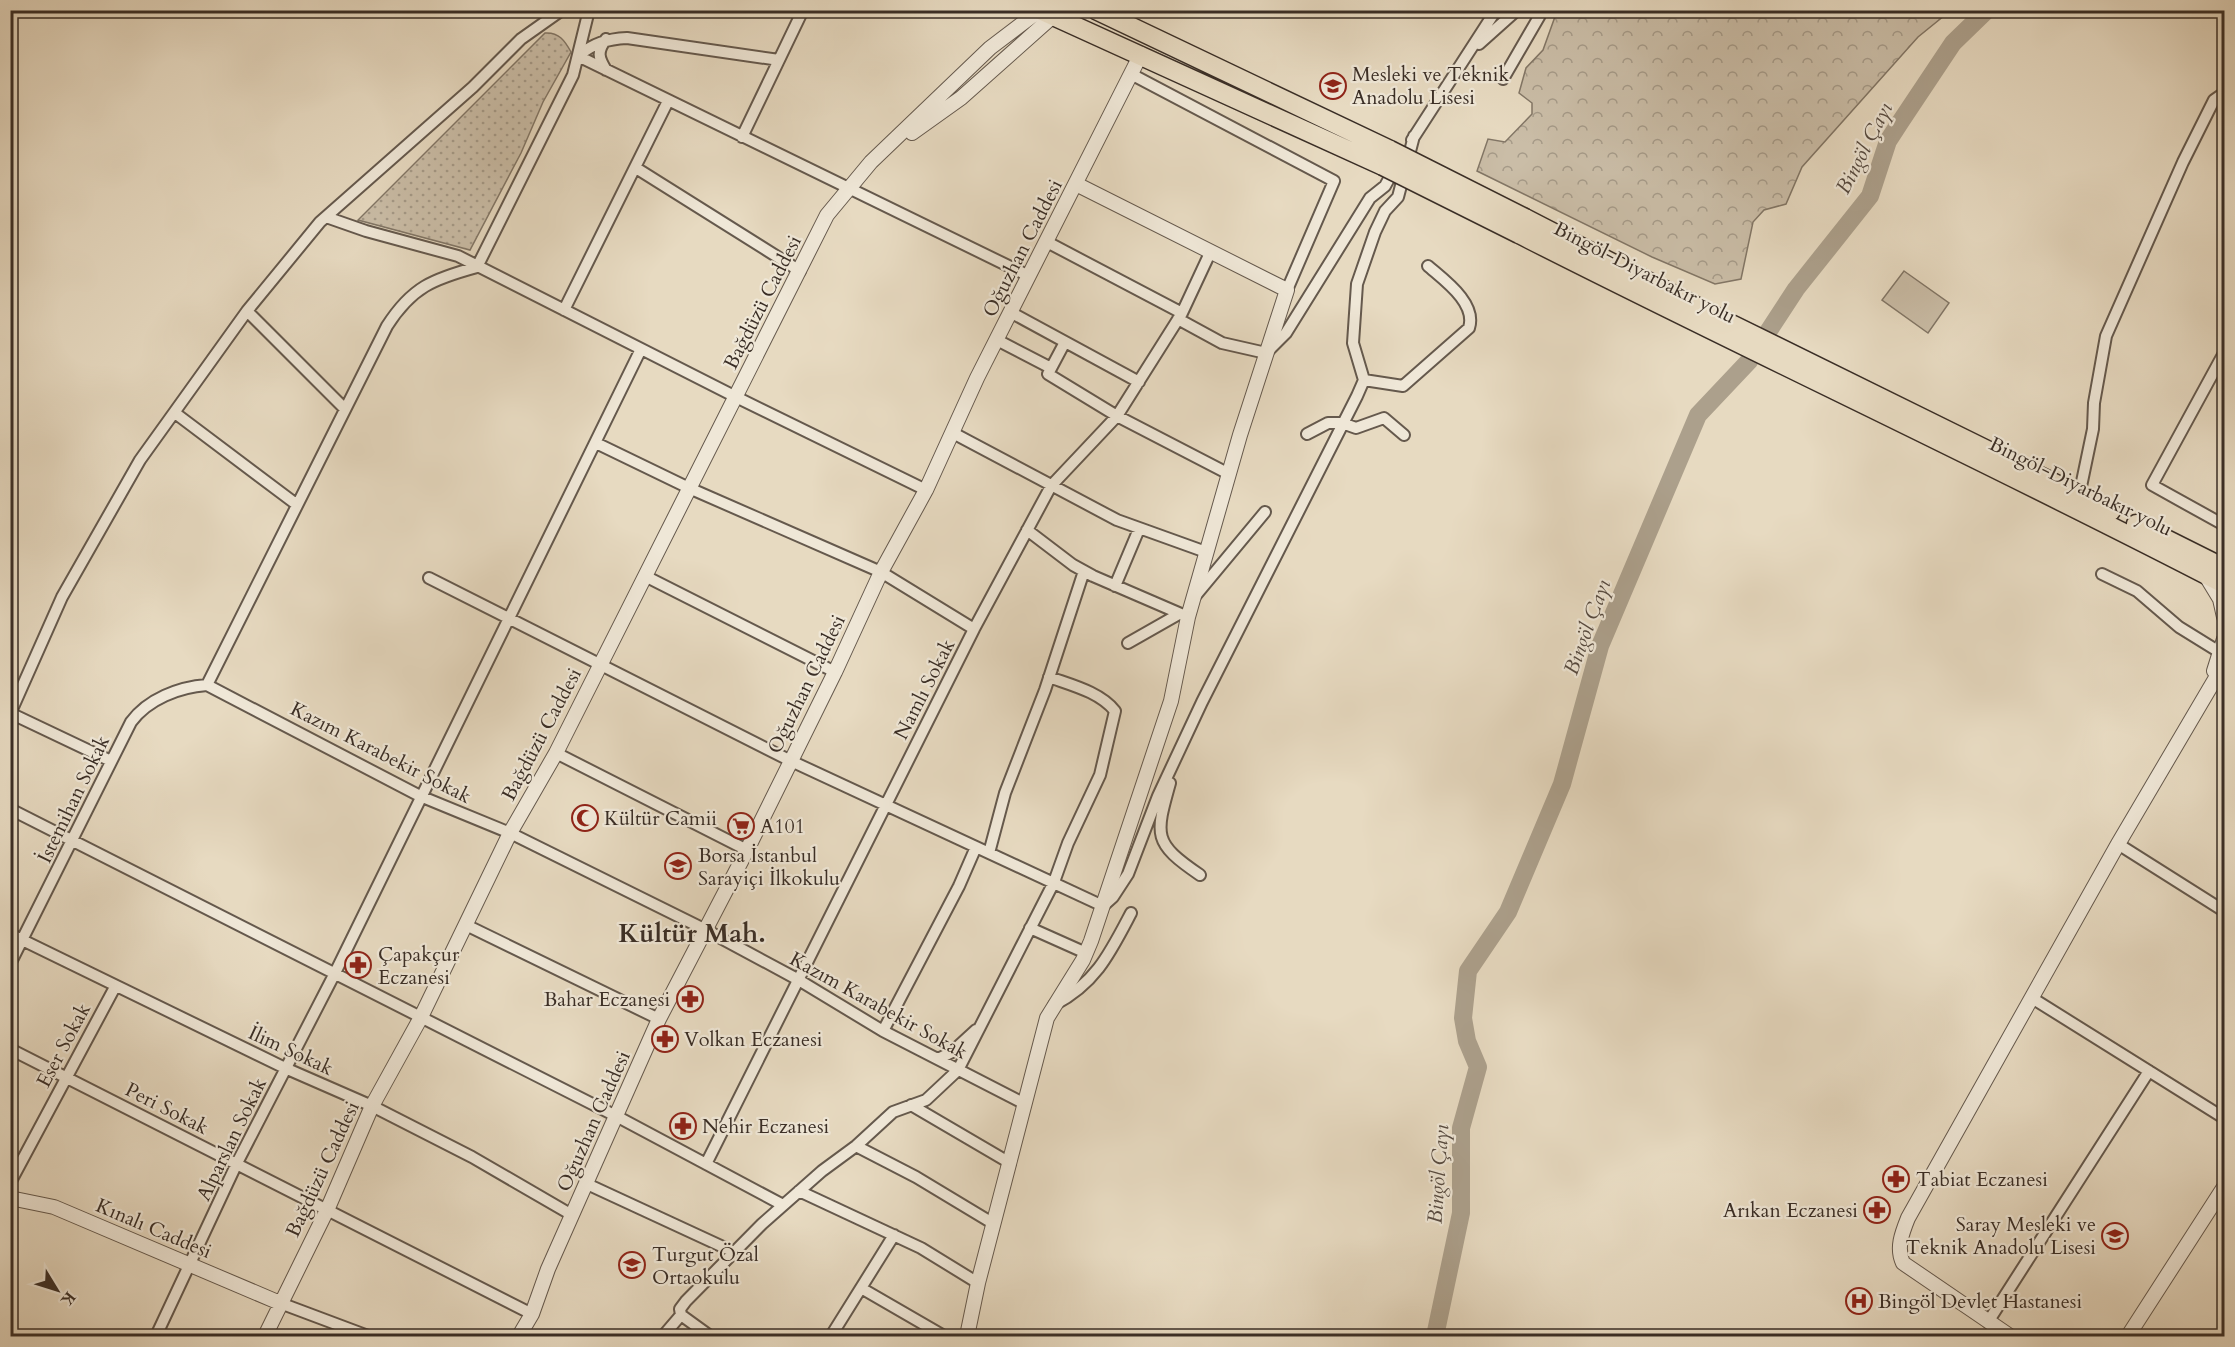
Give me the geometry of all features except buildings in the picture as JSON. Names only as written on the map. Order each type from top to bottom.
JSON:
[{"type":"main road","name":"Bingöl-Diyarbakır yolu","points":[[1096,10],[2224,584]]},
{"type":"main road","points":[[1130,10],[1134,20],[1151,38]]},
{"type":"main road","name":"Bingöl-Diyarbakır yolu","points":[[1046,14],[1075,18],[1141,54],[1387,158]]},
{"type":"main road","name":"Bingöl-Diyarbakır yolu","points":[[1789,361],[2079,496],[2224,568]]},
{"type":"street","points":[[111,761],[11,713],[62,597],[140,460],[247,311],[296,249],[326,216],[473,87],[521,39],[562,10]]},
{"type":"street","points":[[203,685],[387,326],[401,305],[414,292],[438,279],[477,267],[565,92],[578,57],[589,10]]},
{"type":"street","points":[[742,137],[803,10]]},
{"type":"street","points":[[1266,353],[1286,333],[1370,198],[1385,186],[1414,136],[1496,10]]},
{"type":"street","points":[[1469,53],[1517,10]]},
{"type":"street","points":[[1503,79],[1543,10]]},
{"type":"street","name":"Bağdüzü Caddesi","points":[[265,1336],[328,1208],[372,1106],[420,1019],[510,833],[556,753],[827,215],[871,162],[990,48],[1046,14]]},
{"type":"street","points":[[578,57],[591,46],[607,39],[627,38],[780,60]]},
{"type":"street","points":[[606,70],[599,59],[600,48],[607,39]]},
{"type":"street","name":"Oğuzhan Caddesi","points":[[519,1336],[532,1314],[548,1269],[618,1117],[659,1019],[747,850],[835,672],[881,572],[926,490],[997,339],[1141,54]]},
{"type":"street","points":[[578,57],[1029,276]]},
{"type":"street","points":[[1131,74],[1334,181],[1287,290],[1229,474],[1193,599]]},
{"type":"street","points":[[2079,496],[2093,429],[2094,403],[2106,336],[2183,162],[2214,100],[2224,93]]},
{"type":"street","points":[[564,310],[668,101]]},
{"type":"street","points":[[1103,906],[1113,897],[1128,874],[1158,796],[1202,702],[1364,380],[1353,343],[1357,284],[1375,232],[1385,212],[1398,197],[1414,136]]},
{"type":"street","points":[[636,168],[800,271]]},
{"type":"street","points":[[1076,184],[1287,290]]},
{"type":"street","points":[[326,216],[366,231],[458,256],[736,398],[926,490]]},
{"type":"street","points":[[1047,242],[1180,316],[1222,343],[1266,353]]},
{"type":"street","name":"Namlı Sokak","points":[[706,1164],[796,979],[975,629],[1051,486],[1117,416],[1180,316],[1210,253]]},
{"type":"street","points":[[1364,380],[1403,386],[1469,328],[1469,312],[1459,296],[1428,266]]},
{"type":"street","points":[[247,311],[345,409]]},
{"type":"street","points":[[1012,313],[1139,382]]},
{"type":"street","points":[[997,339],[1051,368]]},
{"type":"street","points":[[1065,342],[1048,374],[1117,416],[1229,474]]},
{"type":"street","name":"Alparslan Sokak","points":[[156,1336],[191,1266],[237,1163],[335,973],[641,349]]},
{"type":"street","points":[[2224,353],[2152,485],[2224,525]]},
{"type":"street","points":[[175,413],[296,504]]},
{"type":"street","points":[[1307,434],[1318,426],[1342,423],[1356,428],[1384,418],[1404,435]]},
{"type":"street","points":[[953,434],[1138,529],[1206,552]]},
{"type":"street","points":[[596,443],[689,488],[881,572],[975,629]]},
{"type":"street","points":[[967,1336],[978,1283],[1047,1018],[1086,953],[1103,906],[1171,701],[1183,616],[1193,599],[1265,512]]},
{"type":"street","points":[[1114,586],[1138,529]]},
{"type":"street","points":[[1028,530],[1084,571],[1183,616]]},
{"type":"street","points":[[989,853],[1005,793],[1049,677],[1084,571]]},
{"type":"street","points":[[2102,574],[2137,591],[2179,627],[2223,659]]},
{"type":"street","points":[[2205,574],[2220,599],[2224,617]]},
{"type":"street","points":[[645,576],[835,672]]},
{"type":"street","points":[[429,578],[791,761],[1103,906]]},
{"type":"street","points":[[1128,643],[1183,616]]},
{"type":"street","points":[[2010,1336],[1904,1263],[1899,1255],[1900,1238],[1908,1218],[2223,659],[2224,639]]},
{"type":"street","points":[[663,1336],[681,1315],[681,1309],[686,1301],[783,1205],[856,1146],[893,1112],[937,1092],[958,1070],[1054,882],[1068,843],[1100,775],[1115,711],[1091,693],[1049,677]]},
{"type":"street","name":"İstemihan Sokak","points":[[10,963],[111,761],[140,710],[153,700],[203,685]]},
{"type":"street","name":"Kazım Karabekir Sokak","points":[[203,685],[420,796],[510,833],[706,930],[796,979],[883,1031],[1025,1104]]},
{"type":"street","points":[[556,753],[747,850]]},
{"type":"street","points":[[1176,760],[1163,808],[1160,831],[1163,846],[1200,875]]},
{"type":"street","points":[[10,809],[335,973],[420,1019],[618,1117],[783,1205]]},
{"type":"street","points":[[2118,844],[2224,911]]},
{"type":"street","points":[[883,1031],[949,905],[976,847]]},
{"type":"street","points":[[1053,1006],[1076,993],[1093,978],[1131,913]]},
{"type":"street","points":[[466,925],[659,1019]]},
{"type":"street","points":[[1030,928],[1086,953]]},
{"type":"street","name":"İlim Sokak","points":[[10,934],[22,942],[285,1068],[372,1106],[472,1157],[573,1215]]},
{"type":"street","name":"Eser Sokak","points":[[10,1183],[115,987]]},
{"type":"street","points":[[2032,998],[2224,1118]]},
{"type":"street","points":[[938,1059],[952,1052],[978,1027]]},
{"type":"street","name":"Peri Sokak","points":[[10,1049],[328,1208],[532,1314]]},
{"type":"street","points":[[1988,1322],[2149,1071]]},
{"type":"street","points":[[911,1105],[1010,1163]]},
{"type":"street","points":[[856,1146],[916,1177],[994,1224]]},
{"type":"street","points":[[587,1184],[734,1252]]},
{"type":"street","points":[[2128,1336],[2224,1188]]},
{"type":"street","points":[[799,1191],[921,1248],[978,1283]]},
{"type":"street","name":"Kınalı Caddesi","points":[[10,1198],[54,1207],[280,1303]]},
{"type":"street","points":[[831,1336],[894,1235]]},
{"type":"street","points":[[861,1288],[944,1336]]},
{"type":"street","points":[[280,1303],[368,1336]]},
{"type":"street","points":[[681,1315],[710,1336]]},
{"type":"street","points":[[2133,1336],[2138,1321]]},
{"type":"green space","points":[[1557,10],[1950,11],[1918,37],[1802,167],[1786,204],[1764,210],[1753,222],[1741,279],[1715,284],[1652,257],[1477,171],[1488,139],[1505,142],[1532,114],[1532,103],[1519,93],[1526,68],[1543,50]]},
{"type":"green space","points":[[545,33],[561,38],[571,52],[543,102],[521,153],[470,250],[358,220]]},
{"type":"green space","points":[[1904,271],[1949,303],[1928,333],[1882,300]]},
{"type":"waterway","name":"Bingöl Çayı","points":[[1435,1336],[1461,1213],[1461,1128],[1478,1067],[1467,1041],[1463,1018],[1468,971],[1508,912],[1562,784],[1600,646],[1698,415],[1749,361],[1796,289],[1870,196],[1888,141],[1953,43],[1987,10]]},
{"type":"place","name":"Mesleki ve Teknik Anadolu Lisesi","points":[[1333,86]]},
{"type":"place","name":"Kültür Camii","points":[[585,818]]},
{"type":"place","name":"A101","points":[[741,826]]},
{"type":"place","name":"Borsa İstanbul Sarayiçi İlkokulu","points":[[678,866]]},
{"type":"place","name":"Çapakçur Eczanesi","points":[[358,965]]},
{"type":"place","name":"Bahar Eczanesi","points":[[690,999]]},
{"type":"place","name":"Volkan Eczanesi","points":[[665,1039]]},
{"type":"place","name":"Nehir Eczanesi","points":[[683,1126]]},
{"type":"place","name":"Tabiat Eczanesi","points":[[1896,1179]]},
{"type":"place","name":"Arıkan Eczanesi","points":[[1877,1210]]},
{"type":"place","name":"Saray Mesleki ve Teknik Anadolu Lisesi","points":[[2115,1236]]},
{"type":"place","name":"Turgut Özal Ortaokulu","points":[[632,1265]]},
{"type":"place","name":"Bingöl Devlet Hastanesi","points":[[1859,1301]]},
{"type":"district","name":"Kültür Mah.","points":[[692,933]]}]
